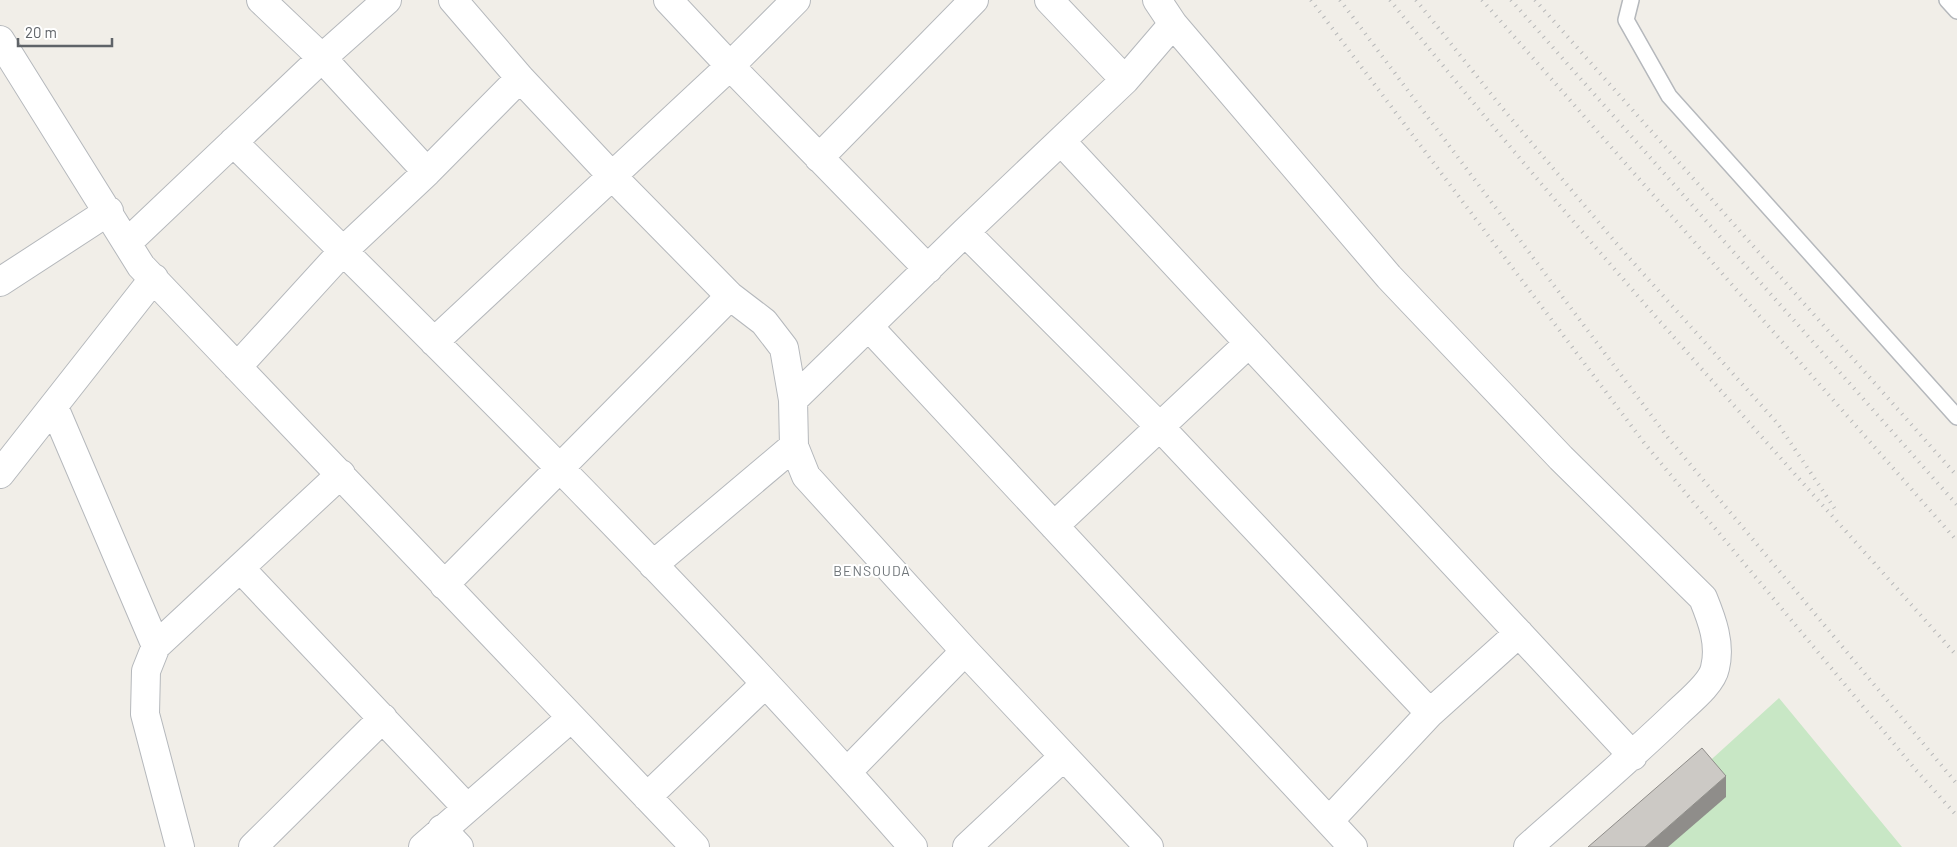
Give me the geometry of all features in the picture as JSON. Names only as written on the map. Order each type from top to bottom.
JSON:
[{"type":"street","points":[[261,0],[322,58],[427,172]]},
{"type":"street","points":[[128,242],[322,58],[387,0]]},
{"type":"street","points":[[453,0],[520,78],[612,176],[730,296],[764,322],[784,348],[793,400],[794,446],[806,476],[965,651],[1149,847]]},
{"type":"street","points":[[668,0],[928,269]]},
{"type":"street","points":[[434,342],[730,66],[796,0]]},
{"type":"street","points":[[819,158],[974,0]]},
{"type":"street","points":[[1049,0],[1124,80]]},
{"type":"street","points":[[1157,0],[1173,24],[1389,277],[1561,458],[1703,598],[1714,622],[1715,670],[1702,689],[1633,756],[1528,847]]},
{"type":"street","points":[[793,400],[964,232],[1124,80],[1173,24]]},
{"type":"street","points":[[0,40],[128,242],[141,266],[695,847]]},
{"type":"street","points":[[237,367],[343,251],[427,172],[520,78]]},
{"type":"street","points":[[1061,141],[1633,756]]},
{"type":"street","points":[[233,142],[653,564],[847,772],[913,847]]},
{"type":"street","points":[[0,282],[108,211]]},
{"type":"street","points":[[964,232],[1159,426],[1430,713]]},
{"type":"street","points":[[0,474],[54,408],[154,278]]},
{"type":"street","points":[[444,585],[730,296]]},
{"type":"street","points":[[869,326],[1353,847]]},
{"type":"street","points":[[1054,526],[1250,343]]},
{"type":"street","points":[[54,408],[156,646]]},
{"type":"street","points":[[653,564],[794,446]]},
{"type":"street","points":[[180,847],[144,714],[146,671],[156,646],[341,474]]},
{"type":"street","points":[[240,568],[467,808]]},
{"type":"street","points":[[1329,821],[1430,713],[1519,633]]},
{"type":"street","points":[[847,772],[965,651]]},
{"type":"street","points":[[647,797],[765,684]]},
{"type":"street","points":[[253,847],[382,718]]},
{"type":"street","points":[[441,841],[467,808],[571,718]]},
{"type":"street","points":[[974,845],[1063,757]]},
{"type":"lane","points":[[1631,0],[1626,20],[1669,96],[1957,417]]},
{"type":"lane","points":[[1947,0],[1957,11]]},
{"type":"green space","points":[[1779,698],[1902,847],[1611,847],[1702,768]]},
{"type":"building","points":[[1702,748],[1726,776],[1645,847],[1588,847]]},
{"type":"railway","points":[[1311,0],[1645,444],[1915,769],[1957,816]]},
{"type":"railway","points":[[1340,0],[1669,439],[1957,784]]},
{"type":"railway","points":[[1390,0],[1598,250],[1957,656]]},
{"type":"railway","points":[[1416,0],[1503,109],[1622,250],[1778,424],[1837,512]]},
{"type":"railway","points":[[1482,0],[1957,541]]},
{"type":"railway","points":[[1511,0],[1957,505]]},
{"type":"railway","points":[[1535,0],[1957,476]]},
{"type":"district","name":"BENSOUDA","points":[[872,571]]}]
